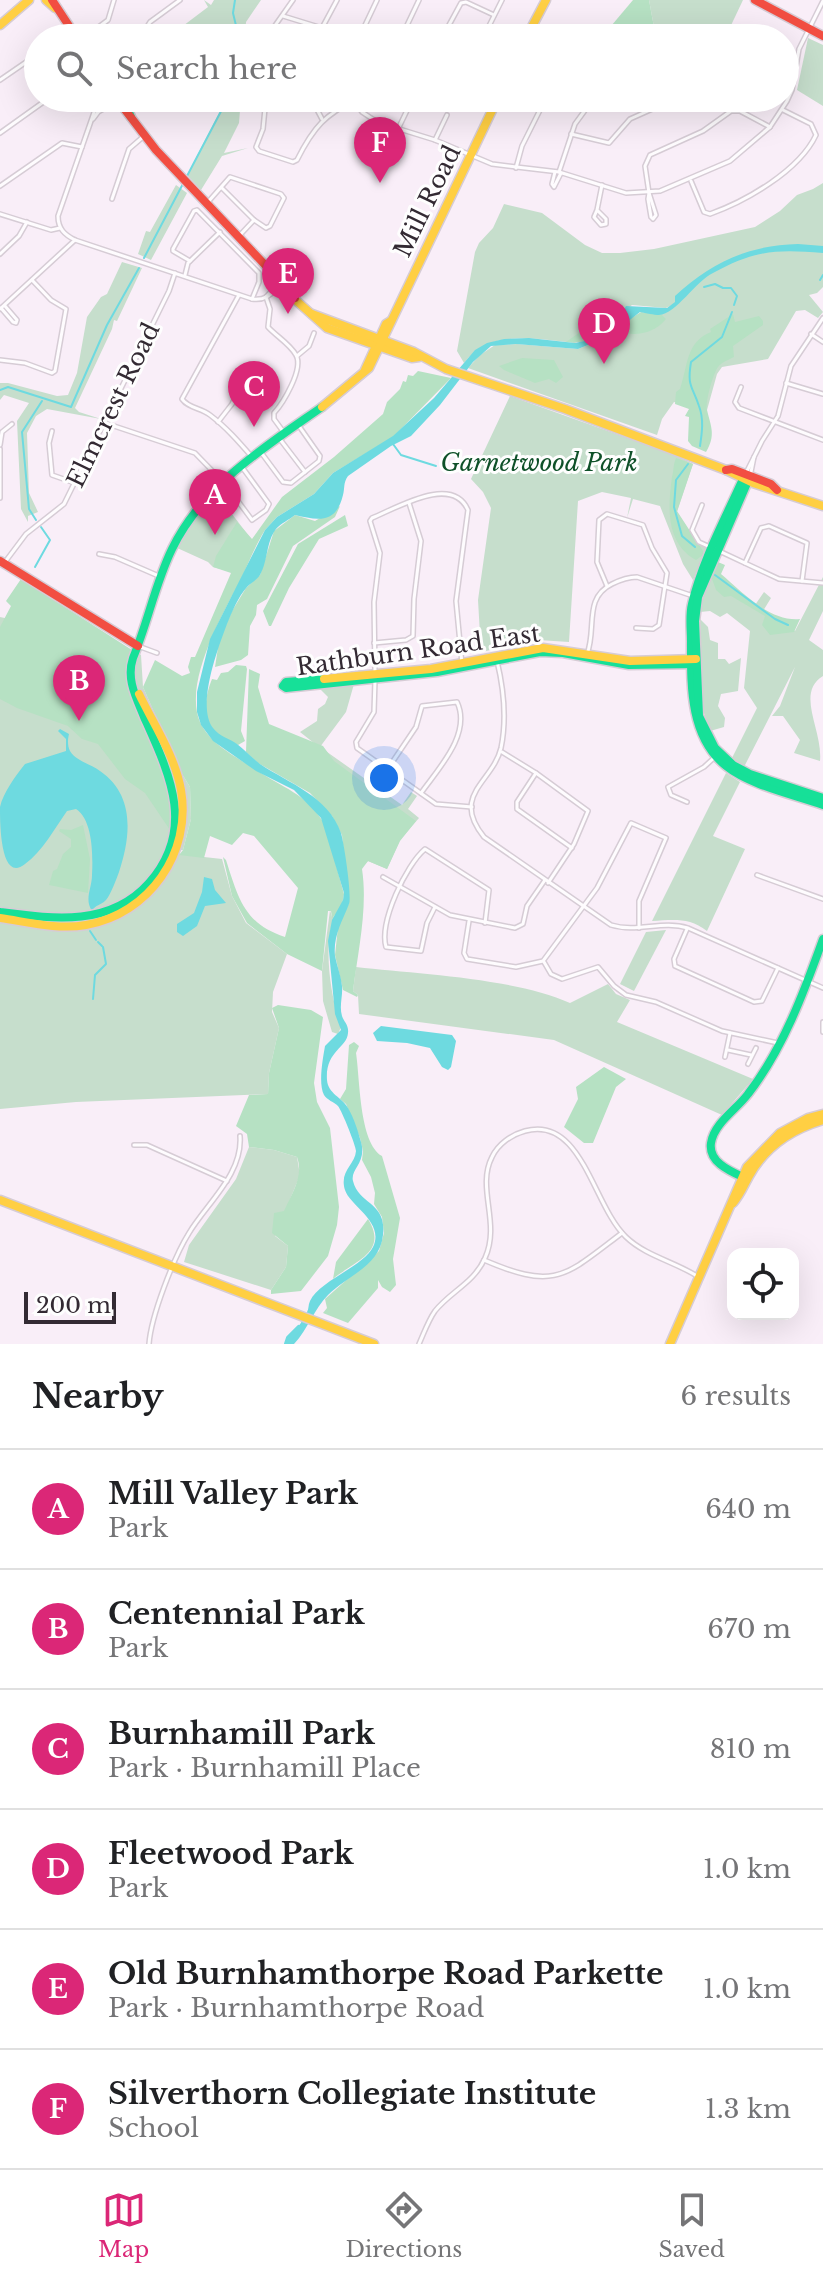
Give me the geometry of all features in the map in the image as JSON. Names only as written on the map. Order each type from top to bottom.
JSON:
[{"type":"street","points":[[0,25],[29,0]]},
{"type":"street","points":[[103,24],[108,20],[114,0]]},
{"type":"street","points":[[147,24],[180,0]]},
{"type":"street","points":[[276,24],[293,0]]},
{"type":"street","points":[[324,24],[337,0]]},
{"type":"street","points":[[366,24],[377,0]]},
{"type":"street","points":[[408,24],[419,0]]},
{"type":"street","points":[[490,24],[502,0]]},
{"type":"street","points":[[533,24],[546,0]]},
{"type":"street","points":[[755,0],[823,36]]},
{"type":"street","points":[[799,49],[823,1]]},
{"type":"street","points":[[450,24],[461,3],[466,2],[494,15]]},
{"type":"street","points":[[51,3],[67,24]]},
{"type":"street","points":[[283,16],[309,24]]},
{"type":"street","points":[[0,80],[24,64]]},
{"type":"street","points":[[0,133],[29,112]]},
{"type":"street","points":[[95,112],[58,216],[60,228],[75,240],[252,299],[266,297],[282,283]]},
{"type":"street","points":[[93,119],[99,112]]},
{"type":"street","points":[[131,112],[144,136],[193,191],[327,328],[414,352],[448,368],[586,416],[746,478],[771,484],[778,490],[823,506]]},
{"type":"street","points":[[265,112],[263,129],[256,147],[259,151],[295,162],[307,138],[322,119],[334,112]]},
{"type":"street","points":[[318,112],[322,119]]},
{"type":"street","points":[[365,112],[369,117],[492,164],[558,172],[626,193],[649,193],[690,180],[730,161],[770,127],[781,112]]},
{"type":"street","points":[[399,128],[406,112]]},
{"type":"street","name":"Mill Road","points":[[138,646],[161,577],[182,531],[201,504],[252,457],[350,386],[369,368],[491,112]]},
{"type":"street","points":[[515,169],[522,146],[539,112]]},
{"type":"street","points":[[558,172],[571,134],[583,112]]},
{"type":"street","points":[[571,134],[609,143],[630,119],[646,112]]},
{"type":"street","points":[[649,193],[656,216],[653,219],[648,199],[645,166],[650,155],[699,133],[731,112]]},
{"type":"street","points":[[738,112],[770,127]]},
{"type":"street","points":[[690,180],[704,212],[709,215],[741,202],[787,170],[802,156],[816,135],[811,124],[787,112]]},
{"type":"street","points":[[435,140],[447,115]]},
{"type":"street","points":[[112,199],[129,149],[144,136]]},
{"type":"street","points":[[0,186],[62,143],[82,147]]},
{"type":"street","points":[[207,203],[231,177],[282,195],[284,199],[269,227],[264,228],[222,188]]},
{"type":"street","points":[[597,210],[602,185]]},
{"type":"street","points":[[190,261],[173,249],[194,211],[199,211],[259,273],[252,299]]},
{"type":"street","points":[[0,214],[51,230],[60,228]]},
{"type":"street","points":[[238,237],[254,220]]},
{"type":"street","points":[[0,254],[19,236],[27,222]]},
{"type":"street","points":[[185,276],[190,261],[220,232]]},
{"type":"street","points":[[2,307],[75,240]]},
{"type":"street","name":"Elmcrest Road","points":[[2,562],[26,534],[64,504],[175,273]]},
{"type":"street","points":[[0,360],[25,363],[52,373],[55,371],[66,311],[32,280]]},
{"type":"street","points":[[239,295],[182,397],[184,403],[207,413],[218,422],[252,457]]},
{"type":"street","points":[[266,297],[270,309],[268,327],[297,356],[298,369],[286,399],[274,413],[274,419],[305,472]]},
{"type":"street","points":[[823,318],[791,366],[775,422],[754,457],[695,596],[690,622],[699,716],[717,755],[744,776],[823,805]]},
{"type":"street","points":[[297,356],[309,346],[314,333]]},
{"type":"street","points":[[811,334],[823,342]]},
{"type":"street","points":[[218,422],[232,404],[251,364]]},
{"type":"street","points":[[786,383],[823,394]]},
{"type":"street","points":[[741,387],[735,402],[739,408],[823,440]]},
{"type":"street","points":[[105,423],[195,453],[223,481],[252,520],[266,510],[268,502],[241,466]]},
{"type":"street","points":[[0,498],[2,432],[12,424]]},
{"type":"street","points":[[260,451],[287,484],[305,472],[319,461],[320,456],[298,424]]},
{"type":"street","points":[[52,431],[49,443],[52,475],[75,483]]},
{"type":"street","points":[[462,666],[456,601],[468,510],[460,499],[441,492],[370,521],[380,553],[374,602],[374,712],[356,744],[358,749],[387,770],[442,806],[472,807]]},
{"type":"street","points":[[374,643],[406,640],[413,636],[421,541],[409,503]]},
{"type":"street","points":[[702,505],[692,530],[700,542],[779,579],[823,583]]},
{"type":"street","points":[[607,586],[596,558],[599,520],[607,514],[643,525],[667,573],[658,626],[653,629],[636,628]]},
{"type":"street","points":[[745,563],[760,529],[769,526],[807,543],[802,581]]},
{"type":"street","points":[[99,554],[115,557],[161,577]]},
{"type":"street","points":[[2,562],[138,646],[157,653]]},
{"type":"street","points":[[587,654],[594,602],[607,586],[632,577],[695,596]]},
{"type":"street","points":[[0,912],[69,920],[104,914],[141,893],[168,856],[176,825],[175,791],[132,687],[131,665],[138,646]]},
{"type":"street","points":[[0,918],[69,926],[105,921],[146,897],[173,859],[183,825],[181,790],[173,764],[137,691],[134,673],[138,646]]},
{"type":"street","name":"Rathburn Road East","points":[[375,677],[285,682],[283,686],[375,677],[462,666],[551,648],[630,661],[694,663]]},
{"type":"street","name":"Rathburn Road East","points":[[497,659],[554,652],[621,664],[694,663]]},
{"type":"street","points":[[497,659],[505,697],[500,751],[478,784],[472,807],[475,823],[484,837],[583,908],[614,926],[639,928],[670,925],[688,928],[823,988]]},
{"type":"street","points":[[387,770],[416,727],[422,706],[457,702],[460,709],[456,743],[421,793]]},
{"type":"street","points":[[383,877],[435,907],[469,921],[515,928],[521,926],[527,906],[572,848],[588,811],[500,751]]},
{"type":"street","points":[[717,755],[743,771],[823,798]]},
{"type":"street","points":[[687,802],[671,795],[668,787],[704,767],[717,755]]},
{"type":"street","points":[[536,773],[516,808],[572,848]]},
{"type":"street","points":[[469,921],[464,952],[467,959],[516,967],[543,961],[602,880],[631,823],[666,838],[639,901],[639,928]]},
{"type":"street","points":[[435,907],[427,923],[421,951],[387,948],[384,942],[387,918],[420,852],[429,849],[489,890],[485,923]]},
{"type":"street","points":[[757,875],[823,899]]},
{"type":"street","points":[[688,928],[674,960],[675,966],[754,1002],[762,1001],[778,968]]},
{"type":"street","points":[[745,1178],[719,1164],[713,1155],[711,1143],[757,1081],[807,982],[823,941]]},
{"type":"street","points":[[543,961],[551,974],[562,979],[599,968],[626,995],[656,1002],[730,1033],[778,1043]]},
{"type":"street","points":[[823,1022],[823,1032]]},
{"type":"street","points":[[725,1057],[730,1033]]},
{"type":"street","points":[[748,1064],[756,1048]]},
{"type":"street","points":[[728,1050],[751,1055]]},
{"type":"street","points":[[670,1344],[758,1154],[776,1136],[805,1120],[823,1117]]},
{"type":"street","points":[[419,1344],[437,1309],[468,1283],[484,1260],[490,1243],[492,1221],[486,1176],[491,1158],[508,1138],[532,1130],[549,1132],[574,1147],[603,1207],[622,1233],[639,1247],[700,1278]]},
{"type":"street","points":[[149,1344],[152,1325],[188,1234],[227,1181],[240,1152],[240,1136]]},
{"type":"street","points":[[134,1145],[147,1145],[227,1181]]},
{"type":"street","points":[[0,1203],[294,1311],[374,1344]]},
{"type":"street","points":[[484,1260],[522,1276],[554,1276],[573,1270],[622,1233]]},
{"type":"green space","points":[[204,0],[211,5],[214,0],[261,0],[246,24],[186,24],[208,7]]},
{"type":"green space","points":[[633,0],[649,0],[653,24],[613,24]]},
{"type":"green space","points":[[649,0],[743,0],[732,24],[653,24]]},
{"type":"green space","points":[[808,38],[823,45],[823,106],[799,91]]},
{"type":"green space","points":[[219,112],[240,112],[239,123],[224,153],[248,148],[222,156],[201,190],[187,175]]},
{"type":"green space","points":[[823,183],[823,287],[809,295],[823,312],[818,318],[805,310],[796,311],[768,359],[722,367],[717,374],[707,410],[674,402],[662,419],[657,435],[468,368],[495,345],[578,349],[608,337],[622,324],[659,315],[672,305],[666,308],[632,305],[575,343],[530,338],[501,340],[475,352],[464,363],[457,351],[475,252],[493,228],[504,204],[542,213],[585,245],[602,253],[620,253],[654,249],[755,227],[780,211],[797,195]]},
{"type":"green space","points":[[176,185],[187,193],[151,260],[138,254],[146,231],[150,232]]},
{"type":"green space","points":[[122,262],[142,268],[117,321],[114,320],[75,408],[101,419],[47,409],[36,416],[27,433],[29,493],[38,512],[28,516],[28,522],[21,509],[17,421],[29,403],[4,395],[0,400],[0,383],[57,396],[68,395],[77,373],[87,317],[101,297],[107,294]]},
{"type":"green space","points":[[641,312],[662,315],[666,319],[656,328],[643,333],[617,331],[622,324]]},
{"type":"green space","points":[[623,313],[599,336],[583,342],[566,342],[603,316]]},
{"type":"green space","points":[[733,314],[735,322],[759,316],[763,325],[733,346],[734,357],[721,364],[716,371],[707,401],[712,436],[706,452],[688,441],[689,417],[685,416],[689,409],[675,404],[676,392],[680,389],[692,348],[711,332],[710,329]]},
{"type":"green space","points":[[522,358],[554,360],[563,377],[556,383],[549,379],[535,383],[499,366]]},
{"type":"green space","points":[[418,371],[451,378],[393,437],[333,473],[314,494],[277,517],[265,530],[207,649],[197,688],[196,706],[200,722],[210,737],[231,754],[302,798],[325,825],[344,894],[335,916],[332,918],[331,911],[328,911],[322,971],[287,954],[247,923],[232,896],[223,857],[239,897],[251,917],[285,937],[298,888],[254,836],[243,833],[232,845],[210,836],[204,858],[179,855],[191,819],[190,787],[143,687],[155,660],[182,676],[190,673],[191,657],[195,657],[231,573],[213,567],[216,556],[237,522],[252,539],[282,497],[383,414],[387,402],[400,389],[403,381],[406,382],[408,375],[413,376]]},
{"type":"green space","name":"Garnetwood Park","points":[[510,396],[693,464],[677,512],[696,542],[707,548],[693,580],[683,564],[660,506],[633,499],[627,518],[631,498],[602,492],[578,501],[569,642],[538,640],[481,652],[478,600],[491,508],[483,492],[471,479]]},
{"type":"green space","points":[[676,458],[693,464],[677,511],[703,551],[703,555],[696,560],[679,544],[671,523],[671,488]]},
{"type":"green space","points":[[215,492],[252,540],[232,572],[213,567],[175,547],[196,514]]},
{"type":"green space","points":[[340,506],[335,517],[293,546],[267,599],[257,605],[250,626],[248,655],[215,667],[219,641],[232,611],[246,588],[260,575],[274,531],[295,515],[315,521]]},
{"type":"green space","points":[[345,515],[348,526],[319,539],[269,626],[263,611],[298,544]]},
{"type":"green space","points":[[718,562],[725,565],[721,574],[767,611],[789,619],[800,619],[794,632],[770,635],[762,625],[765,616],[731,596],[724,597],[716,590],[711,576]]},
{"type":"green space","points":[[715,570],[716,575],[755,605],[764,592],[771,598],[763,611],[795,631],[823,577],[823,611],[809,640],[823,650],[823,676],[811,692],[820,761],[794,753],[800,740],[783,716],[772,716],[780,706],[795,667],[744,767],[732,758],[757,708],[744,688],[750,631],[727,613],[720,617],[710,611],[700,612],[705,589]]},
{"type":"green space","points":[[21,579],[132,650],[127,678],[173,794],[175,814],[172,833],[145,793],[125,779],[98,744],[82,739],[68,726],[0,699],[0,627],[11,606],[6,601]]},
{"type":"green space","points":[[0,617],[116,642],[141,655],[143,687],[190,787],[191,819],[183,850],[166,851],[143,886],[108,909],[71,917],[0,908]]},
{"type":"green space","points":[[700,619],[708,627],[710,640],[718,643],[718,659],[725,659],[729,664],[741,658],[738,691],[721,694],[718,706],[725,718],[724,727],[710,731],[703,710]]},
{"type":"green space","points":[[236,665],[246,666],[247,669],[241,731],[245,741],[238,745],[214,730],[206,709],[212,679],[217,680],[221,673],[228,672]]},
{"type":"green space","points":[[249,669],[260,674],[258,687],[269,724],[323,746],[334,761],[416,821],[400,841],[387,869],[368,861],[362,869],[363,914],[353,991],[357,997],[343,990],[335,955],[338,927],[349,903],[342,835],[332,816],[310,793],[258,763],[246,752]]},
{"type":"green space","points":[[354,684],[346,712],[320,747],[402,805],[411,792],[417,796],[408,809],[419,818],[400,840],[387,869],[368,861],[365,864],[319,747],[300,732],[317,721],[318,709],[325,704],[328,697],[320,689]]},
{"type":"green space","points":[[726,773],[740,782],[713,836],[745,849],[707,931],[687,921],[652,921]]},
{"type":"green space","points":[[83,825],[90,859],[88,893],[49,885],[53,871],[71,847],[71,839],[60,829],[71,830]]},
{"type":"green space","points":[[177,854],[222,859],[232,896],[246,923],[287,954],[273,992],[272,1012],[279,1028],[269,1073],[268,1094],[76,1102],[0,1109],[0,921],[55,926],[104,922],[125,914],[145,901],[162,881]]},
{"type":"green space","points":[[330,910],[332,917],[335,916],[329,956],[331,987],[341,1027],[338,1034],[332,1032],[323,1001],[322,971]]},
{"type":"green space","points":[[666,930],[634,991],[620,984],[646,932]]},
{"type":"green space","points":[[356,967],[494,982],[570,1003],[608,984],[616,994],[630,1000],[617,1022],[753,1079],[722,1115],[554,1040],[359,1014],[358,995],[353,991]]},
{"type":"green space","points":[[278,1005],[311,1010],[323,1017],[314,1083],[317,1102],[330,1128],[339,1207],[328,1256],[301,1291],[271,1294],[286,1267],[288,1246],[272,1233],[274,1213],[284,1211],[296,1184],[299,1164],[297,1157],[249,1147],[247,1134],[236,1126],[249,1095],[268,1094],[269,1073],[279,1028],[272,1008]]},
{"type":"green space","points":[[354,1042],[359,1046],[356,1053],[365,1124],[374,1149],[382,1156],[400,1218],[393,1259],[396,1285],[390,1292],[378,1280],[378,1288],[348,1323],[323,1313],[327,1308],[325,1299],[379,1251],[384,1233],[382,1217],[374,1204],[371,1177],[362,1160],[360,1138],[346,1104],[340,1099],[346,1089],[349,1045]]},
{"type":"green space","points":[[604,1067],[626,1079],[616,1087],[593,1143],[584,1143],[564,1127],[578,1099],[576,1087]]},
{"type":"green space","points":[[249,1147],[297,1157],[300,1175],[275,1236],[288,1246],[286,1267],[271,1290],[184,1262],[189,1245],[236,1179]]},
{"type":"green space","points":[[368,1219],[373,1231],[372,1248],[333,1279],[336,1262]]},
{"type":"water","points":[[798,244],[823,246],[823,253],[766,253],[728,265],[706,277],[666,313],[640,312],[608,337],[578,349],[516,344],[491,346],[473,362],[411,436],[348,476],[340,505],[331,516],[318,519],[295,515],[278,527],[270,540],[260,575],[244,591],[233,610],[214,662],[208,692],[208,718],[213,728],[260,764],[318,800],[335,820],[341,833],[350,899],[337,936],[335,956],[342,986],[341,1012],[348,1033],[329,1063],[327,1080],[330,1089],[350,1112],[361,1142],[362,1155],[353,1177],[356,1189],[377,1210],[383,1224],[381,1246],[376,1255],[328,1295],[299,1338],[294,1344],[288,1344],[315,1294],[361,1261],[373,1247],[375,1238],[371,1222],[345,1190],[344,1178],[356,1151],[340,1109],[325,1097],[321,1084],[325,1046],[341,1030],[335,1014],[328,941],[332,920],[344,893],[321,818],[294,790],[256,771],[213,741],[201,725],[197,712],[197,692],[210,639],[265,530],[277,517],[314,494],[333,473],[393,436],[434,398],[475,350],[504,339],[529,338],[575,343],[594,339],[616,325],[626,306],[667,308],[689,284],[731,258],[763,248]]},
{"type":"water","points":[[60,729],[69,734],[70,751],[111,781],[125,804],[126,844],[118,875],[106,900],[92,911],[88,898],[92,875],[91,839],[86,821],[76,809],[67,811],[43,846],[25,864],[17,868],[11,866],[3,849],[0,807],[4,796],[25,764],[66,751],[66,739],[58,731]]},
{"type":"water","points":[[204,877],[212,879],[215,890],[226,903],[205,906],[197,926],[183,936],[177,932],[177,924],[194,913]]},
{"type":"water","points":[[381,1026],[452,1035],[456,1041],[451,1067],[448,1070],[442,1067],[430,1048],[377,1041],[373,1033]]},
{"type":"waterway","points":[[235,0],[236,24]]},
{"type":"waterway","points":[[144,258],[221,112]]},
{"type":"waterway","points":[[0,390],[8,387],[71,407],[107,325],[139,268]]},
{"type":"waterway","points":[[820,280],[823,275]]},
{"type":"waterway","points":[[704,287],[715,284],[731,288],[737,296],[734,305]]},
{"type":"waterway","points":[[700,446],[702,416],[690,381],[691,362],[722,337],[732,312]]},
{"type":"waterway","points":[[36,520],[29,509],[22,432],[42,401]]},
{"type":"waterway","points":[[393,444],[401,455],[436,466]]},
{"type":"waterway","points":[[688,464],[676,480],[674,507],[682,536],[695,547]]},
{"type":"waterway","points":[[35,567],[50,540],[41,527]]},
{"type":"waterway","points":[[715,575],[788,625]]},
{"type":"waterway","points":[[90,931],[96,940]]},
{"type":"waterway","points":[[98,942],[102,946]]},
{"type":"waterway","points":[[93,999],[95,975],[106,964],[103,947]]},
{"type":"waterway","points":[[287,1344],[299,1328]]},
{"type":"traffic: fast","points":[[129,112],[131,117]]},
{"type":"traffic: fast","points":[[0,912],[61,918],[99,913],[134,897],[164,863],[172,842],[174,801],[162,759],[131,681],[133,658],[161,576],[185,526],[218,486],[258,452],[322,407]]},
{"type":"traffic: fast","points":[[743,479],[708,556],[692,604],[692,692],[699,725],[714,754],[736,773],[823,805]]},
{"type":"traffic: fast","points":[[748,481],[698,597],[695,621],[699,716],[715,748],[733,765],[750,774],[823,798]]},
{"type":"traffic: fast","points":[[324,679],[286,682],[283,686],[437,672],[540,652],[629,665],[696,664]]},
{"type":"traffic: fast","points":[[747,1179],[728,1170],[713,1156],[713,1136],[748,1094],[772,1058],[800,999],[823,939]]},
{"type":"traffic: slow","points":[[0,25],[29,0]]},
{"type":"traffic: slow","points":[[46,0],[55,8]]},
{"type":"traffic: slow","points":[[533,24],[546,0]]},
{"type":"traffic: slow","points":[[322,407],[369,368],[491,112]]},
{"type":"traffic: slow","points":[[267,267],[291,296],[327,328],[412,358],[419,357]]},
{"type":"traffic: slow","points":[[312,314],[414,352],[446,369],[565,409],[753,483],[823,506]]},
{"type":"traffic: slow","points":[[365,370],[386,324],[391,321]]},
{"type":"traffic: slow","points":[[324,679],[431,669],[543,648],[630,661],[696,659]]},
{"type":"traffic: slow","points":[[0,918],[54,926],[86,925],[109,919],[129,908],[147,894],[161,877],[180,836],[183,813],[181,790],[169,753],[139,694]]},
{"type":"traffic: slow","points":[[670,1344],[747,1167],[780,1133],[808,1118],[823,1114]]},
{"type":"traffic: slow","points":[[733,1203],[771,1148],[801,1128],[823,1120]]},
{"type":"traffic: slow","points":[[0,1200],[374,1344]]},
{"type":"traffic: jam","points":[[52,0],[68,24]]},
{"type":"traffic: jam","points":[[755,0],[823,36]]},
{"type":"traffic: jam","points":[[127,112],[156,150],[267,267],[272,268],[295,294],[295,298]]},
{"type":"traffic: jam","points":[[726,470],[732,469],[771,484],[777,490]]},
{"type":"traffic: jam","points":[[0,561],[138,646]]},
{"type":"place","name":"Silverthorn Collegiate Institute","points":[[380,183]]},
{"type":"place","name":"Old Burnhamthorpe Road Parkette","points":[[288,314]]},
{"type":"place","name":"Fleetwood Park","points":[[604,364]]},
{"type":"place","name":"Burnhamill Park","points":[[254,427]]},
{"type":"place","name":"Mill Valley Park","points":[[215,535]]},
{"type":"place","name":"Centennial Park","points":[[79,721]]}]
